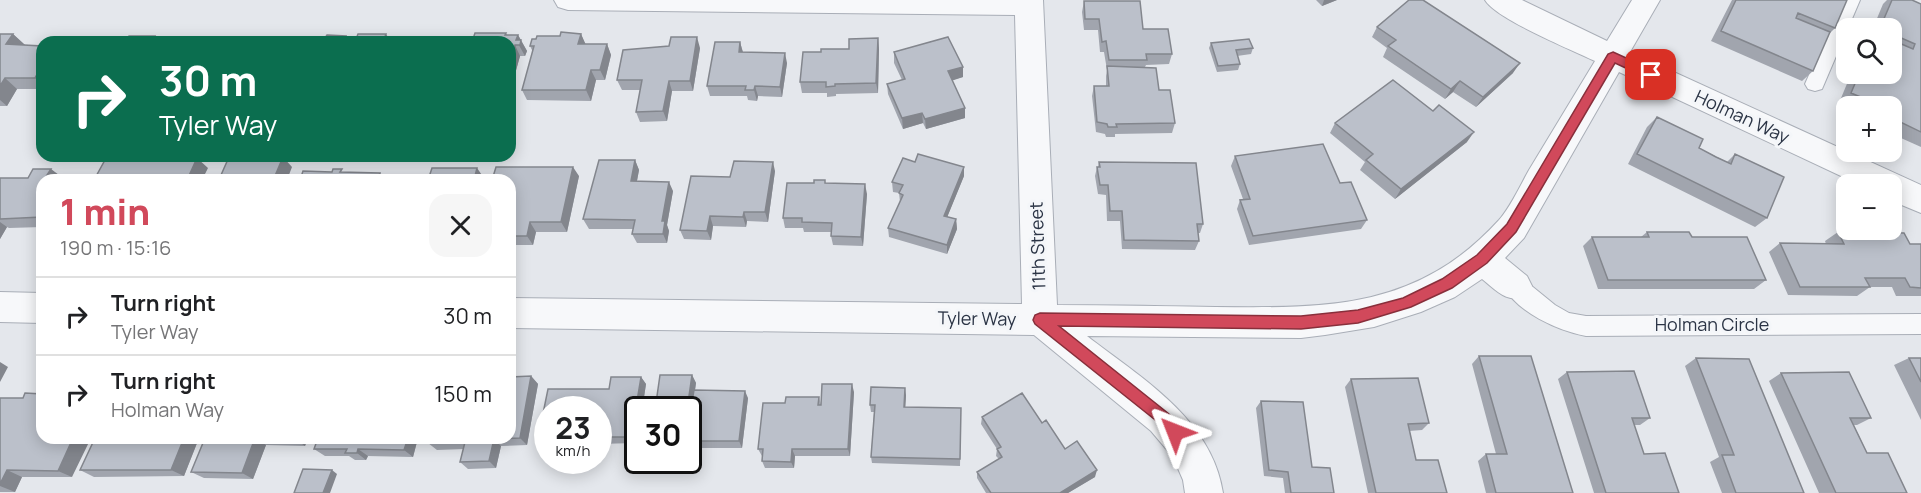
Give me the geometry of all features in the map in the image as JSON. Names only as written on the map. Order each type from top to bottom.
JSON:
[{"type":"street","points":[[568,0],[1029,3]]},
{"type":"street","name":"Holman Way","points":[[1499,0],[1613,57],[1866,174]]},
{"type":"street","name":"Tyler Way","points":[[516,313],[1301,323],[1358,317],[1406,303],[1447,284],[1482,259],[1512,228],[1646,0]]},
{"type":"street","name":"11th Street","points":[[1029,3],[1040,320]]},
{"type":"street","name":"Holman Way","points":[[1902,191],[1921,200]]},
{"type":"street","points":[[1482,259],[1515,286]]},
{"type":"street","points":[[0,307],[36,308]]},
{"type":"street","points":[[1040,320],[1164,418],[1186,445],[1202,479],[1204,493]]},
{"type":"lane","points":[[1815,84],[1851,0]]},
{"type":"lane","name":"Holman Circle","points":[[1515,286],[1550,315],[1571,324],[1586,326],[1921,324]]},
{"type":"building","points":[[1409,0],[1423,0],[1520,63],[1483,97],[1460,81],[1451,89],[1388,46],[1396,40],[1377,27]]},
{"type":"building","points":[[1736,0],[1847,0],[1839,18],[1836,18],[1835,28],[1798,13],[1796,18],[1830,32],[1813,71],[1721,31]]},
{"type":"building","points":[[1892,0],[1912,0],[1921,4],[1921,132],[1902,123],[1902,96],[1858,96],[1851,93],[1855,84],[1902,84],[1902,44],[1913,49],[1915,44],[1902,38],[1902,18],[1884,18]]},
{"type":"building","points":[[1084,1],[1140,1],[1143,29],[1168,29],[1172,54],[1146,54],[1147,60],[1109,60],[1106,41],[1102,42],[1099,19],[1085,19]]},
{"type":"building","points":[[561,32],[581,34],[578,44],[607,44],[600,70],[591,70],[586,90],[522,90],[534,46],[530,46],[532,39],[536,39],[537,36],[560,36]]},
{"type":"building","points":[[475,33],[518,35],[516,40],[516,36],[474,36]]},
{"type":"building","points":[[0,34],[13,34],[6,44],[36,46],[35,78],[5,78],[0,86]]},
{"type":"building","points":[[358,34],[386,34],[385,36],[357,36]]},
{"type":"building","points":[[671,37],[697,37],[690,81],[669,81],[663,111],[636,112],[642,80],[617,80],[623,50],[669,46]]},
{"type":"building","points":[[948,37],[963,67],[948,71],[965,108],[925,119],[922,113],[902,118],[887,84],[905,79],[894,52]]},
{"type":"building","points":[[878,38],[876,83],[835,84],[835,86],[826,87],[826,82],[800,82],[803,52],[821,52],[821,49],[849,49],[849,39]]},
{"type":"building","points":[[1249,39],[1253,48],[1236,50],[1240,64],[1218,66],[1211,43]]},
{"type":"building","points":[[715,42],[740,42],[739,52],[785,53],[780,87],[755,86],[754,90],[745,90],[746,86],[707,86]]},
{"type":"building","points":[[1107,66],[1156,68],[1159,90],[1170,90],[1175,123],[1116,124],[1117,127],[1108,127],[1107,124],[1097,122],[1094,86],[1109,86]]},
{"type":"building","points":[[1393,80],[1433,111],[1439,105],[1474,132],[1401,189],[1366,160],[1373,154],[1335,123]]},
{"type":"building","points":[[1657,117],[1703,139],[1699,148],[1716,157],[1731,164],[1735,154],[1784,177],[1767,218],[1637,154]]},
{"type":"building","points":[[1323,144],[1340,183],[1351,182],[1367,220],[1253,236],[1240,200],[1250,199],[1235,156]]},
{"type":"building","points":[[918,154],[964,167],[944,216],[956,219],[947,245],[888,228],[903,195],[899,193],[903,185],[892,182],[903,158],[915,162]]},
{"type":"building","points":[[599,160],[635,160],[631,181],[669,182],[662,221],[665,221],[663,234],[632,234],[635,220],[583,219]]},
{"type":"building","points":[[734,161],[773,162],[765,212],[744,212],[743,217],[710,216],[707,231],[680,230],[691,176],[730,177]]},
{"type":"building","points":[[104,162],[195,162],[190,174],[97,174]]},
{"type":"building","points":[[227,162],[281,162],[276,174],[221,174]]},
{"type":"building","points":[[1099,162],[1196,163],[1203,224],[1197,224],[1199,241],[1124,240],[1122,211],[1110,211],[1108,185],[1100,185],[1097,167],[1100,167]]},
{"type":"building","points":[[496,167],[573,167],[561,222],[530,222],[527,236],[516,236],[516,174],[494,174]]},
{"type":"building","points":[[432,168],[477,168],[476,174],[430,174]]},
{"type":"building","points":[[33,169],[51,169],[48,174],[36,174],[36,217],[0,219],[0,178],[28,178]]},
{"type":"building","points":[[333,169],[342,169],[340,172],[380,173],[302,174],[303,171],[332,172]]},
{"type":"building","points":[[814,180],[825,180],[825,183],[865,184],[861,237],[831,236],[832,223],[802,222],[802,218],[783,218],[787,183],[814,183]]},
{"type":"building","points":[[1647,232],[1689,232],[1692,237],[1747,237],[1766,280],[1608,280],[1592,237],[1649,237]]},
{"type":"building","points":[[1902,233],[1904,233],[1910,244],[1921,244],[1921,288],[1910,287],[1905,278],[1865,278],[1870,287],[1800,287],[1780,243],[1844,244],[1842,240],[1902,240]]},
{"type":"building","points":[[1479,356],[1531,356],[1573,493],[1496,493],[1486,454],[1507,454]]},
{"type":"building","points":[[1696,358],[1749,359],[1804,493],[1736,493],[1722,455],[1734,455]]},
{"type":"building","points":[[1909,358],[1921,358],[1921,382]]},
{"type":"building","points":[[1634,371],[1650,418],[1632,418],[1644,454],[1665,453],[1679,493],[1606,493],[1567,372]]},
{"type":"building","points":[[1849,372],[1871,418],[1850,418],[1867,453],[1888,453],[1907,493],[1836,493],[1781,373]]},
{"type":"building","points":[[660,375],[692,375],[689,396],[657,396]]},
{"type":"building","points":[[531,376],[520,438],[516,438],[516,377]]},
{"type":"building","points":[[611,377],[641,377],[638,396],[624,396],[624,437],[612,437],[612,396],[547,396],[548,389],[609,389]]},
{"type":"building","points":[[1418,378],[1429,423],[1408,424],[1416,460],[1438,460],[1447,493],[1376,493],[1351,379]]},
{"type":"building","points":[[822,384],[852,384],[848,449],[792,449],[791,462],[762,461],[763,449],[758,449],[763,403],[785,403],[786,397],[819,397],[818,405],[821,405]]},
{"type":"building","points":[[871,387],[905,388],[904,407],[961,408],[960,459],[871,457],[875,405],[870,405]]},
{"type":"building","points":[[694,390],[745,391],[739,441],[702,441],[702,396],[693,396]]},
{"type":"building","points":[[25,393],[36,394],[36,444],[70,444],[58,471],[7,470],[0,484],[0,398],[23,398]]},
{"type":"building","points":[[1022,393],[1042,423],[1046,420],[1065,449],[1077,441],[1097,470],[1060,493],[991,493],[977,472],[1002,457],[997,449],[1001,447],[982,417]]},
{"type":"building","points":[[1261,401],[1303,402],[1312,467],[1330,468],[1334,493],[1291,493],[1288,472],[1269,470]]},
{"type":"building","points":[[92,444],[182,444],[171,470],[80,470]]},
{"type":"building","points":[[203,444],[253,444],[242,473],[191,472]]},
{"type":"building","points":[[316,444],[406,444],[404,450],[358,449],[357,453],[345,453],[347,449],[314,449]]},
{"type":"building","points":[[464,444],[493,444],[489,461],[460,462]]},
{"type":"building","points":[[303,469],[332,470],[323,493],[294,493]]},
{"type":"route","points":[[1175,432],[1164,418],[1040,320],[1301,323],[1358,317],[1406,303],[1447,284],[1482,259],[1512,228],[1613,57],[1651,75]]}]
